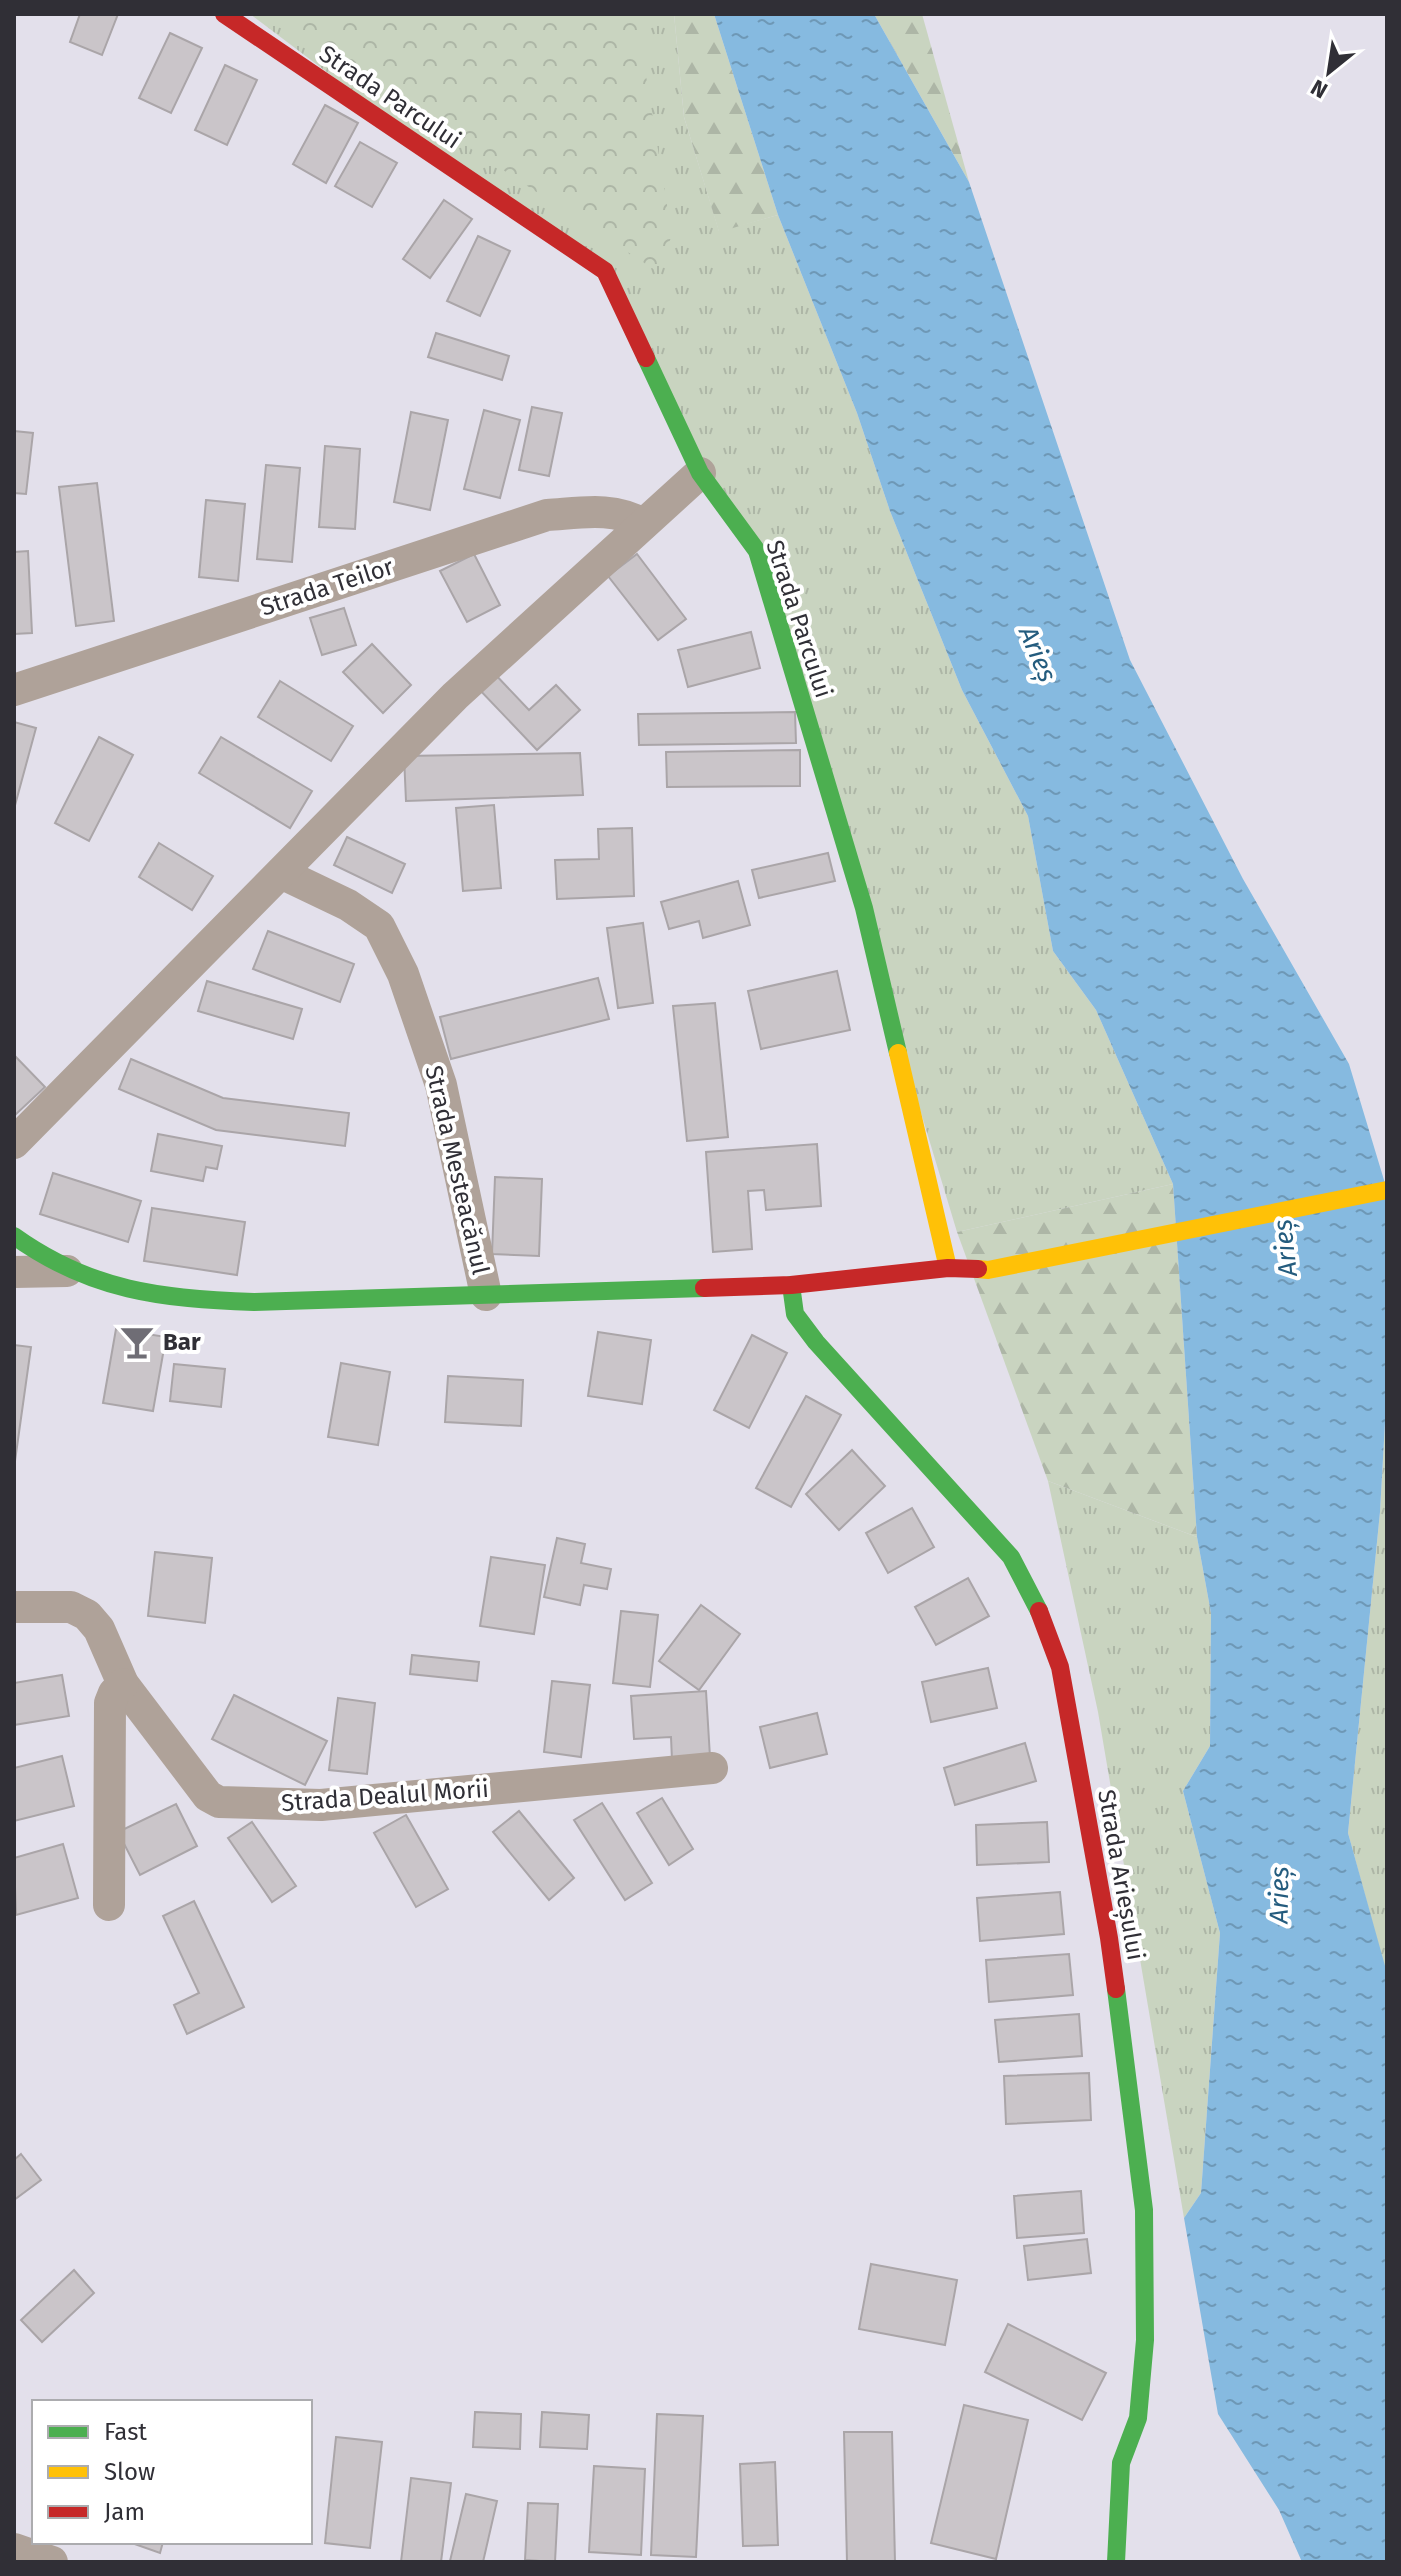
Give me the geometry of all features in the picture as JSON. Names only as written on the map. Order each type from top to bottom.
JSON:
[{"type":"street","name":"Strada Parcului","points":[[224,14],[605,271],[700,473],[757,551],[864,908],[948,1268]]},
{"type":"street","points":[[14,1143],[455,696],[700,473]]},
{"type":"street","name":"Strada Teilor","points":[[14,690],[547,515],[600,511],[630,516],[643,524]]},
{"type":"street","name":"Strada Mesteacănul","points":[[281,873],[348,905],[379,926],[403,974],[441,1085],[486,1295]]},
{"type":"street","points":[[14,1236],[67,1271],[114,1286],[208,1301],[791,1285],[948,1268],[988,1270],[1387,1190]]},
{"type":"street","points":[[14,1272],[67,1271]]},
{"type":"street","name":"Strada Arieșului","points":[[791,1285],[795,1314],[816,1342],[1011,1557],[1040,1613],[1060,1667],[1109,1938],[1144,2210],[1143,2356],[1138,2418],[1121,2463],[1116,2562]]},
{"type":"street","name":"Strada Dealul Morii","points":[[14,1607],[71,1607],[87,1615],[99,1629],[123,1684],[208,1796],[219,1802],[321,1805],[712,1768]]},
{"type":"street","points":[[109,1905],[110,1703],[123,1684]]},
{"type":"street","points":[[14,2549],[52,2562]]},
{"type":"green space","points":[[250,14],[674,14],[684,117],[719,231],[778,215],[857,413],[890,511],[962,690],[1028,816],[1053,951],[1096,1010],[1173,1184],[957,1232],[755,563],[602,280]]},
{"type":"green space","points":[[272,14],[636,14],[672,236],[655,270],[271,17]]},
{"type":"green space","points":[[674,14],[714,14],[778,215],[719,232],[684,117]]},
{"type":"green space","points":[[874,14],[922,14],[969,182]]},
{"type":"green space","points":[[1173,1184],[1197,1537],[1048,1481],[957,1232]]},
{"type":"green space","points":[[1387,1387],[1387,1976],[1348,1833],[1380,1512]]},
{"type":"green space","points":[[1048,1481],[1197,1537],[1211,1613],[1210,1746],[1183,1791],[1220,1933],[1201,2193],[1184,2218],[1098,1712]]},
{"type":"water","name":"Arieș","points":[[714,14],[874,14],[969,182],[1130,660],[1243,879],[1349,1064],[1387,1190],[1387,1387],[1380,1512],[1348,1833],[1387,1973],[1387,2562],[1302,2562],[1279,2510],[1218,2414],[1184,2218],[1201,2193],[1220,1933],[1183,1791],[1210,1746],[1211,1613],[1197,1537],[1173,1184],[1096,1010],[1053,951],[1028,816],[962,690],[890,511],[857,413],[778,215]]},
{"type":"building","points":[[80,14],[118,14],[102,55],[70,42]]},
{"type":"building","points":[[170,33],[202,48],[171,113],[139,98]]},
{"type":"building","points":[[225,65],[257,80],[227,145],[195,130]]},
{"type":"building","points":[[325,105],[358,123],[326,183],[293,164]]},
{"type":"building","points":[[360,142],[397,163],[372,207],[335,186]]},
{"type":"building","points":[[444,200],[472,219],[430,278],[403,259]]},
{"type":"building","points":[[478,236],[510,251],[480,316],[447,301]]},
{"type":"building","points":[[436,333],[509,356],[502,380],[428,357]]},
{"type":"building","points":[[532,407],[562,413],[549,476],[519,470]]},
{"type":"building","points":[[484,410],[520,420],[500,498],[464,489]]},
{"type":"building","points":[[411,412],[448,420],[430,510],[394,502]]},
{"type":"building","points":[[14,431],[33,433],[26,494],[14,493]]},
{"type":"building","points":[[325,446],[360,449],[355,529],[319,527]]},
{"type":"building","points":[[266,465],[300,468],[292,562],[257,559]]},
{"type":"building","points":[[97,483],[114,621],[76,626],[59,487]]},
{"type":"building","points":[[206,500],[245,504],[238,581],[199,577]]},
{"type":"building","points":[[28,551],[32,633],[14,634],[14,552]]},
{"type":"building","points":[[474,554],[500,605],[467,622],[440,571]]},
{"type":"building","points":[[637,554],[686,619],[658,640],[608,576]]},
{"type":"building","points":[[344,608],[356,645],[322,655],[310,618]]},
{"type":"building","points":[[751,632],[760,668],[688,687],[678,650]]},
{"type":"building","points":[[372,644],[411,685],[383,713],[343,672]]},
{"type":"building","points":[[492,671],[529,710],[556,685],[580,710],[537,750],[476,686]]},
{"type":"building","points":[[280,681],[353,726],[331,761],[258,717]]},
{"type":"building","points":[[795,712],[796,743],[639,745],[638,714]]},
{"type":"building","points":[[14,722],[36,728],[14,809]]},
{"type":"building","points":[[99,737],[133,755],[89,841],[55,823]]},
{"type":"building","points":[[221,737],[312,791],[290,828],[199,773]]},
{"type":"building","points":[[800,750],[800,786],[667,787],[666,752]]},
{"type":"building","points":[[580,753],[583,795],[406,801],[404,756]]},
{"type":"building","points":[[494,805],[501,888],[463,891],[456,808]]},
{"type":"building","points":[[632,828],[634,896],[557,899],[555,860],[599,859],[598,829]]},
{"type":"building","points":[[347,837],[405,864],[392,893],[334,865]]},
{"type":"building","points":[[159,843],[213,876],[192,910],[139,877]]},
{"type":"building","points":[[828,853],[835,881],[759,898],[752,870]]},
{"type":"building","points":[[738,881],[750,925],[703,938],[699,921],[669,929],[661,902]]},
{"type":"building","points":[[643,923],[653,1003],[618,1008],[607,928]]},
{"type":"building","points":[[268,931],[354,964],[340,1002],[253,969]]},
{"type":"building","points":[[837,971],[850,1030],[761,1049],[748,991]]},
{"type":"building","points":[[598,978],[609,1019],[451,1059],[440,1017]]},
{"type":"building","points":[[207,981],[302,1009],[293,1039],[198,1011]]},
{"type":"building","points":[[715,1003],[728,1137],[687,1141],[673,1006]]},
{"type":"building","points":[[14,1055],[45,1087],[14,1116]]},
{"type":"building","points":[[131,1059],[223,1098],[349,1113],[345,1146],[216,1130],[119,1089]]},
{"type":"building","points":[[158,1134],[222,1146],[217,1169],[206,1167],[203,1181],[151,1171]]},
{"type":"building","points":[[817,1144],[821,1206],[766,1210],[764,1190],[748,1191],[752,1249],[713,1252],[706,1152]]},
{"type":"building","points":[[53,1173],[141,1201],[128,1242],[40,1214]]},
{"type":"building","points":[[495,1177],[542,1179],[539,1256],[492,1254]]},
{"type":"building","points":[[152,1208],[245,1222],[237,1275],[144,1261]]},
{"type":"building","points":[[116,1329],[166,1337],[153,1411],[103,1403]]},
{"type":"building","points":[[598,1332],[651,1340],[642,1404],[588,1396]]},
{"type":"building","points":[[752,1335],[787,1353],[749,1428],[714,1410]]},
{"type":"building","points":[[14,1345],[31,1347],[14,1468]]},
{"type":"building","points":[[341,1363],[390,1372],[378,1445],[328,1437]]},
{"type":"building","points":[[174,1364],[225,1369],[221,1407],[170,1401]]},
{"type":"building","points":[[448,1376],[523,1380],[521,1426],[445,1422]]},
{"type":"building","points":[[806,1396],[841,1415],[791,1507],[756,1488]]},
{"type":"building","points":[[852,1450],[885,1486],[839,1530],[806,1494]]},
{"type":"building","points":[[912,1508],[934,1547],[888,1573],[866,1533]]},
{"type":"building","points":[[557,1538],[585,1544],[581,1563],[611,1569],[607,1589],[584,1585],[580,1605],[544,1597]]},
{"type":"building","points":[[155,1552],[212,1558],[205,1623],[148,1616]]},
{"type":"building","points":[[491,1557],[545,1565],[534,1634],[480,1626]]},
{"type":"building","points":[[968,1578],[989,1616],[936,1645],[915,1607]]},
{"type":"building","points":[[701,1605],[740,1634],[699,1690],[659,1661]]},
{"type":"building","points":[[621,1611],[658,1615],[650,1687],[613,1683]]},
{"type":"building","points":[[412,1655],[479,1662],[477,1681],[410,1674]]},
{"type":"building","points":[[988,1668],[997,1708],[931,1722],[922,1682]]},
{"type":"building","points":[[62,1675],[69,1716],[14,1725],[14,1683]]},
{"type":"building","points":[[552,1681],[590,1685],[581,1757],[544,1752]]},
{"type":"building","points":[[706,1691],[710,1757],[672,1760],[671,1737],[634,1739],[631,1696]]},
{"type":"building","points":[[234,1695],[327,1741],[305,1785],[212,1739]]},
{"type":"building","points":[[338,1698],[375,1703],[367,1774],[329,1770]]},
{"type":"building","points":[[817,1713],[827,1754],[770,1768],[760,1727]]},
{"type":"building","points":[[1025,1743],[1036,1781],[955,1805],[944,1768]]},
{"type":"building","points":[[62,1756],[74,1806],[14,1821],[14,1768]]},
{"type":"building","points":[[662,1798],[693,1849],[669,1865],[637,1813]]},
{"type":"building","points":[[602,1803],[652,1883],[625,1900],[574,1820]]},
{"type":"building","points":[[176,1804],[197,1846],[140,1875],[118,1832]]},
{"type":"building","points":[[519,1811],[574,1878],[549,1900],[493,1832]]},
{"type":"building","points":[[406,1815],[448,1889],[416,1907],[374,1833]]},
{"type":"building","points":[[252,1822],[296,1886],[272,1902],[228,1838]]},
{"type":"building","points":[[1047,1822],[1049,1862],[977,1865],[976,1825]]},
{"type":"building","points":[[63,1844],[78,1898],[16,1915],[14,1858]]},
{"type":"building","points":[[1060,1892],[1064,1934],[980,1941],[977,1898]]},
{"type":"building","points":[[194,1901],[244,2007],[187,2034],[174,2005],[199,1993],[163,1916]]},
{"type":"building","points":[[1069,1954],[1073,1995],[989,2002],[986,1960]]},
{"type":"building","points":[[1079,2014],[1082,2056],[999,2062],[995,2020]]},
{"type":"building","points":[[1089,2073],[1091,2120],[1006,2124],[1004,2076]]},
{"type":"building","points":[[21,2154],[41,2180],[14,2200],[14,2160]]},
{"type":"building","points":[[1081,2191],[1084,2233],[1017,2238],[1014,2196]]},
{"type":"building","points":[[1087,2239],[1091,2273],[1028,2280],[1024,2246]]},
{"type":"building","points":[[871,2264],[957,2280],[945,2345],[859,2329]]},
{"type":"building","points":[[74,2270],[94,2293],[42,2342],[21,2320]]},
{"type":"building","points":[[1008,2324],[1106,2373],[1082,2420],[985,2372]]},
{"type":"building","points":[[964,2405],[1028,2420],[996,2559],[931,2543]]},
{"type":"building","points":[[475,2412],[521,2414],[520,2449],[473,2447]]},
{"type":"building","points":[[542,2412],[589,2415],[587,2449],[540,2447]]},
{"type":"building","points":[[657,2414],[703,2416],[696,2557],[651,2555]]},
{"type":"building","points":[[844,2432],[892,2432],[895,2562],[847,2562]]},
{"type":"building","points":[[336,2437],[382,2442],[370,2548],[325,2543]]},
{"type":"building","points":[[775,2462],[778,2545],[743,2546],[740,2464]]},
{"type":"building","points":[[594,2466],[645,2469],[641,2555],[589,2552]]},
{"type":"building","points":[[411,2478],[451,2483],[441,2562],[401,2562]]},
{"type":"building","points":[[466,2494],[497,2501],[483,2562],[450,2561]]},
{"type":"building","points":[[528,2503],[558,2504],[555,2562],[525,2560]]},
{"type":"building","points":[[135,2544],[162,2544],[160,2553]]},
{"type":"traffic: fast","points":[[646,358],[700,473],[757,551],[864,908],[898,1053]]},
{"type":"traffic: fast","points":[[14,1236],[43,1255],[100,1280],[189,1298],[254,1302],[704,1288]]},
{"type":"traffic: fast","points":[[791,1285],[795,1314],[816,1342],[1011,1557],[1039,1611]]},
{"type":"traffic: fast","points":[[1116,1989],[1144,2210],[1145,2340],[1138,2418],[1121,2463],[1116,2562]]},
{"type":"traffic: slow","points":[[898,1053],[948,1268]]},
{"type":"traffic: slow","points":[[978,1269],[988,1270],[1387,1190]]},
{"type":"traffic: jam","points":[[224,14],[605,271],[646,358]]},
{"type":"traffic: jam","points":[[704,1288],[791,1285],[948,1268],[978,1269]]},
{"type":"traffic: jam","points":[[1039,1611],[1060,1667],[1116,1989]]},
{"type":"place","name":"Bar","points":[[137,1342]]}]
